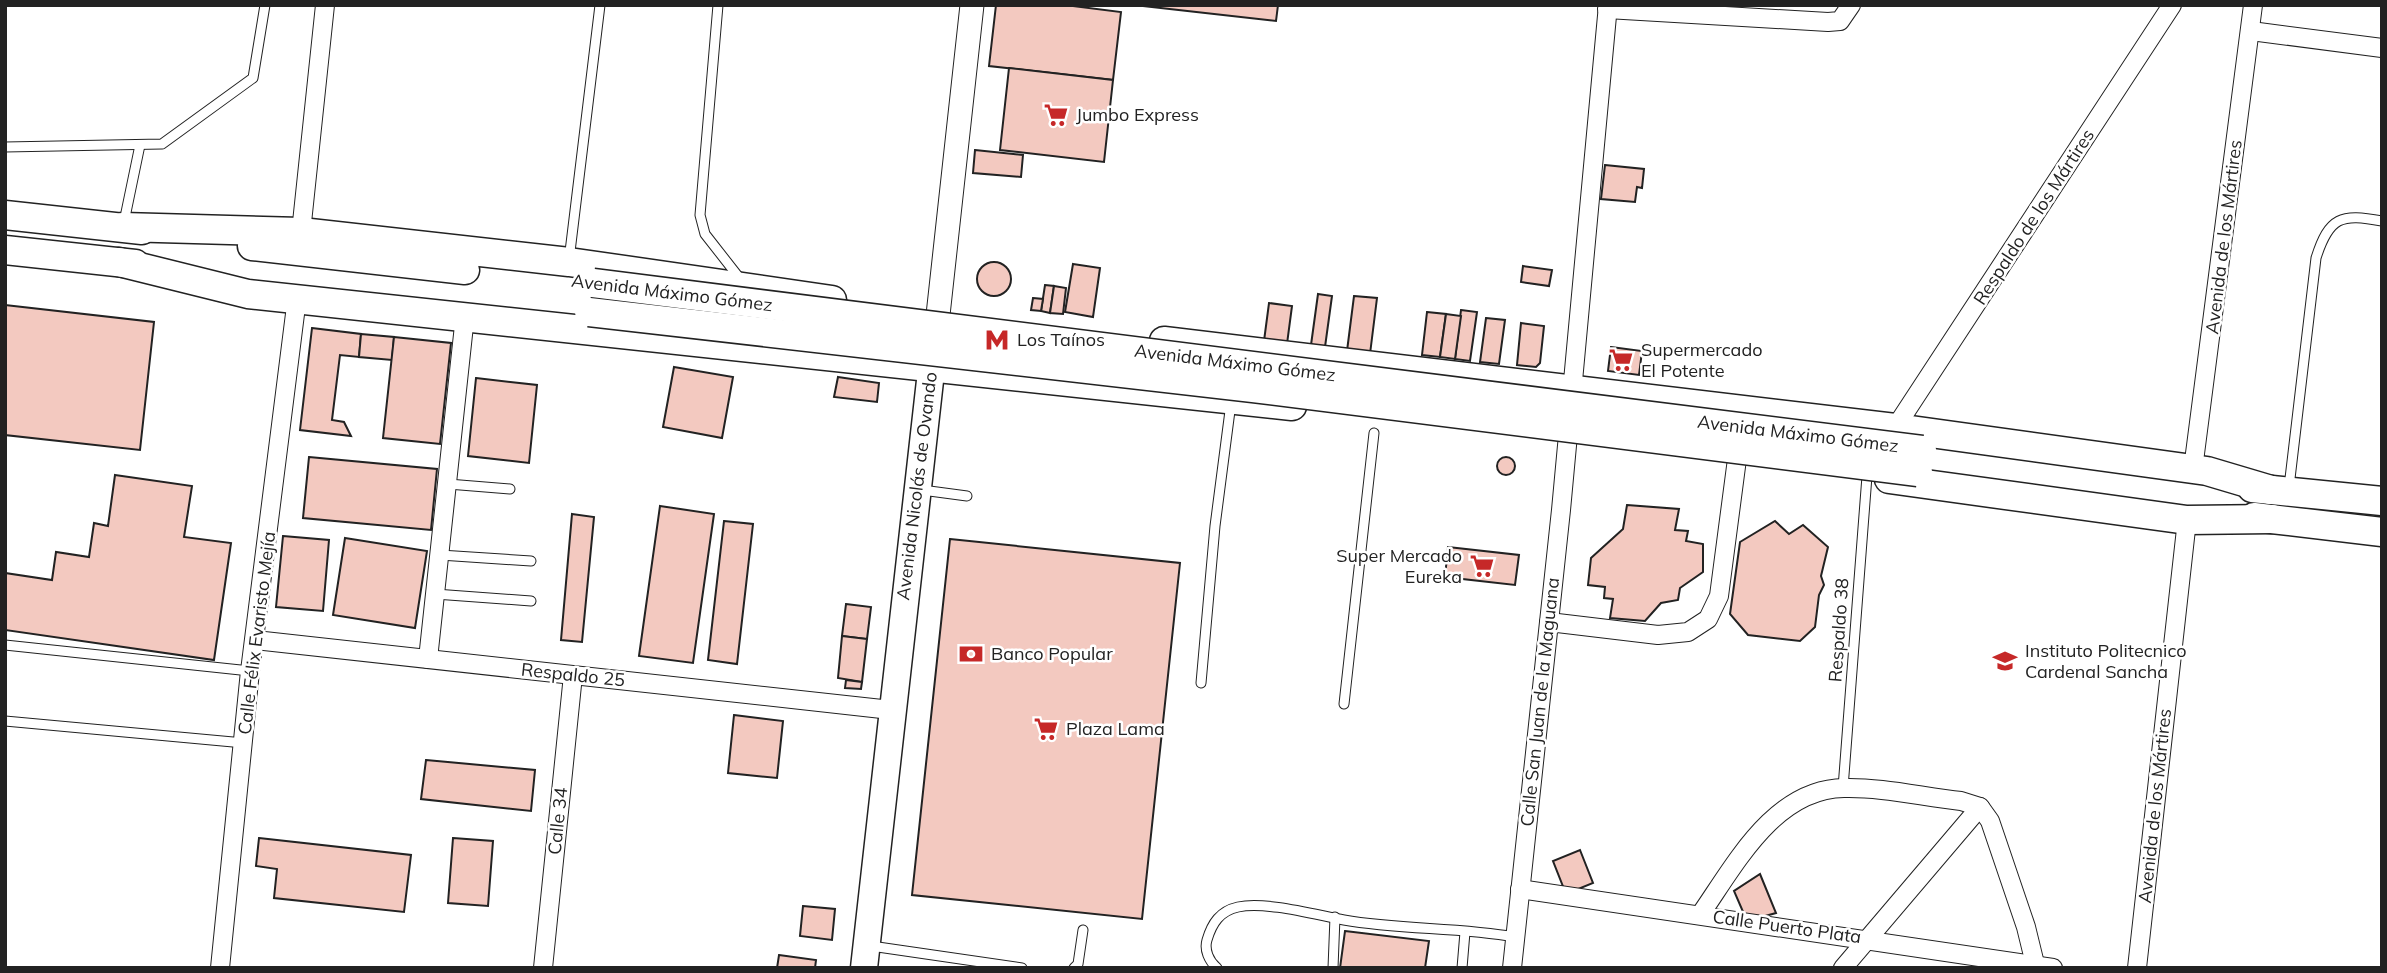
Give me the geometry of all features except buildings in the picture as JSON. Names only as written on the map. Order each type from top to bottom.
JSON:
[{"type":"main road","name":"Avenida Máximo Gómez","points":[[5,215],[123,227],[300,252],[593,283],[1920,461],[2272,519],[2382,532]]},
{"type":"main road","points":[[123,227],[301,232],[569,262],[938,315],[1571,387],[1895,428],[2193,469],[2279,491]]},
{"type":"main road","name":"Avenida Máximo Gómez","points":[[5,250],[589,312],[1920,461],[2382,501]]},
{"type":"main road","points":[[119,262],[248,295],[297,298],[1565,436],[2186,520],[2272,519]]},
{"type":"main road","name":"Avenida Nicolás de Ovando","points":[[866,957],[891,710],[938,315]]},
{"type":"street","points":[[301,232],[325,5]]},
{"type":"street","name":"Avenida Nicolás de Ovando","points":[[938,315],[972,5]]},
{"type":"street","points":[[1571,387],[1607,7],[1840,21],[1851,5]]},
{"type":"street","name":"Respaldo de los Mártires","points":[[1895,428],[2172,5]]},
{"type":"street","name":"Avenida de los Mártires","points":[[2193,469],[2253,5]]},
{"type":"street","points":[[2251,31],[2382,48]]},
{"type":"street","name":"Calle Félix Evaristo Mejía","points":[[220,968],[250,671],[297,298]]},
{"type":"street","points":[[428,659],[465,316]]},
{"type":"street","name":"Calle San Juan de la Maguana","points":[[1512,968],[1571,387]]},
{"type":"street","points":[[1549,622],[1658,635],[1688,632],[1708,620],[1720,596],[1737,458]]},
{"type":"street","name":"Avenida de los Mártires","points":[[2137,968],[2186,520]]},
{"type":"street","name":"Respaldo 25","points":[[255,640],[891,710]]},
{"type":"street","name":"Calle 34","points":[[543,968],[573,675]]},
{"type":"street","points":[[1700,915],[1767,824],[1792,804],[1824,791],[1843,788],[1961,801],[1980,807],[1990,821],[2042,967]]},
{"type":"street","points":[[1843,968],[1980,807]]},
{"type":"street","name":"Calle Puerto Plata","points":[[1520,889],[1866,938],[2042,967]]},
{"type":"lane","points":[[5,147],[162,144],[253,78],[265,5]]},
{"type":"lane","points":[[569,262],[600,5]]},
{"type":"lane","points":[[718,5],[700,215],[705,234],[746,287]]},
{"type":"lane","points":[[123,227],[140,145]]},
{"type":"lane","points":[[2279,491],[2316,258],[2322,236],[2333,223],[2350,215],[2382,221]]},
{"type":"lane","points":[[1201,683],[1215,526],[1231,400]]},
{"type":"lane","points":[[1344,704],[1374,433]]},
{"type":"lane","name":"Respaldo 38","points":[[1843,788],[1867,475]]},
{"type":"lane","points":[[448,484],[510,489]]},
{"type":"lane","points":[[916,490],[967,496]]},
{"type":"lane","points":[[440,555],[531,561]]},
{"type":"lane","points":[[435,594],[531,601]]},
{"type":"lane","points":[[5,645],[250,671]]},
{"type":"lane","points":[[5,721],[244,743]]},
{"type":"lane","points":[[1217,968],[1210,962],[1205,946],[1211,926],[1222,913],[1240,906],[1307,911],[1335,917],[1515,937]]},
{"type":"lane","points":[[1333,968],[1335,917]]},
{"type":"lane","points":[[1074,968],[1078,964],[1083,930]]},
{"type":"lane","points":[[1462,968],[1465,932]]},
{"type":"lane","points":[[866,957],[1021,968]]},
{"type":"place","name":"Jumbo Express","points":[[1056,115]]},
{"type":"place","name":"Los Taínos","points":[[997,340]]},
{"type":"place","name":"Supermercado El Potente","points":[[1621,360]]},
{"type":"place","name":"Super Mercado Eureka","points":[[1482,566]]},
{"type":"place","name":"Banco Popular","points":[[971,654]]},
{"type":"place","name":"Instituto Politecnico Cardenal Sancha","points":[[2005,661]]},
{"type":"place","name":"Plaza Lama","points":[[1046,729]]}]
